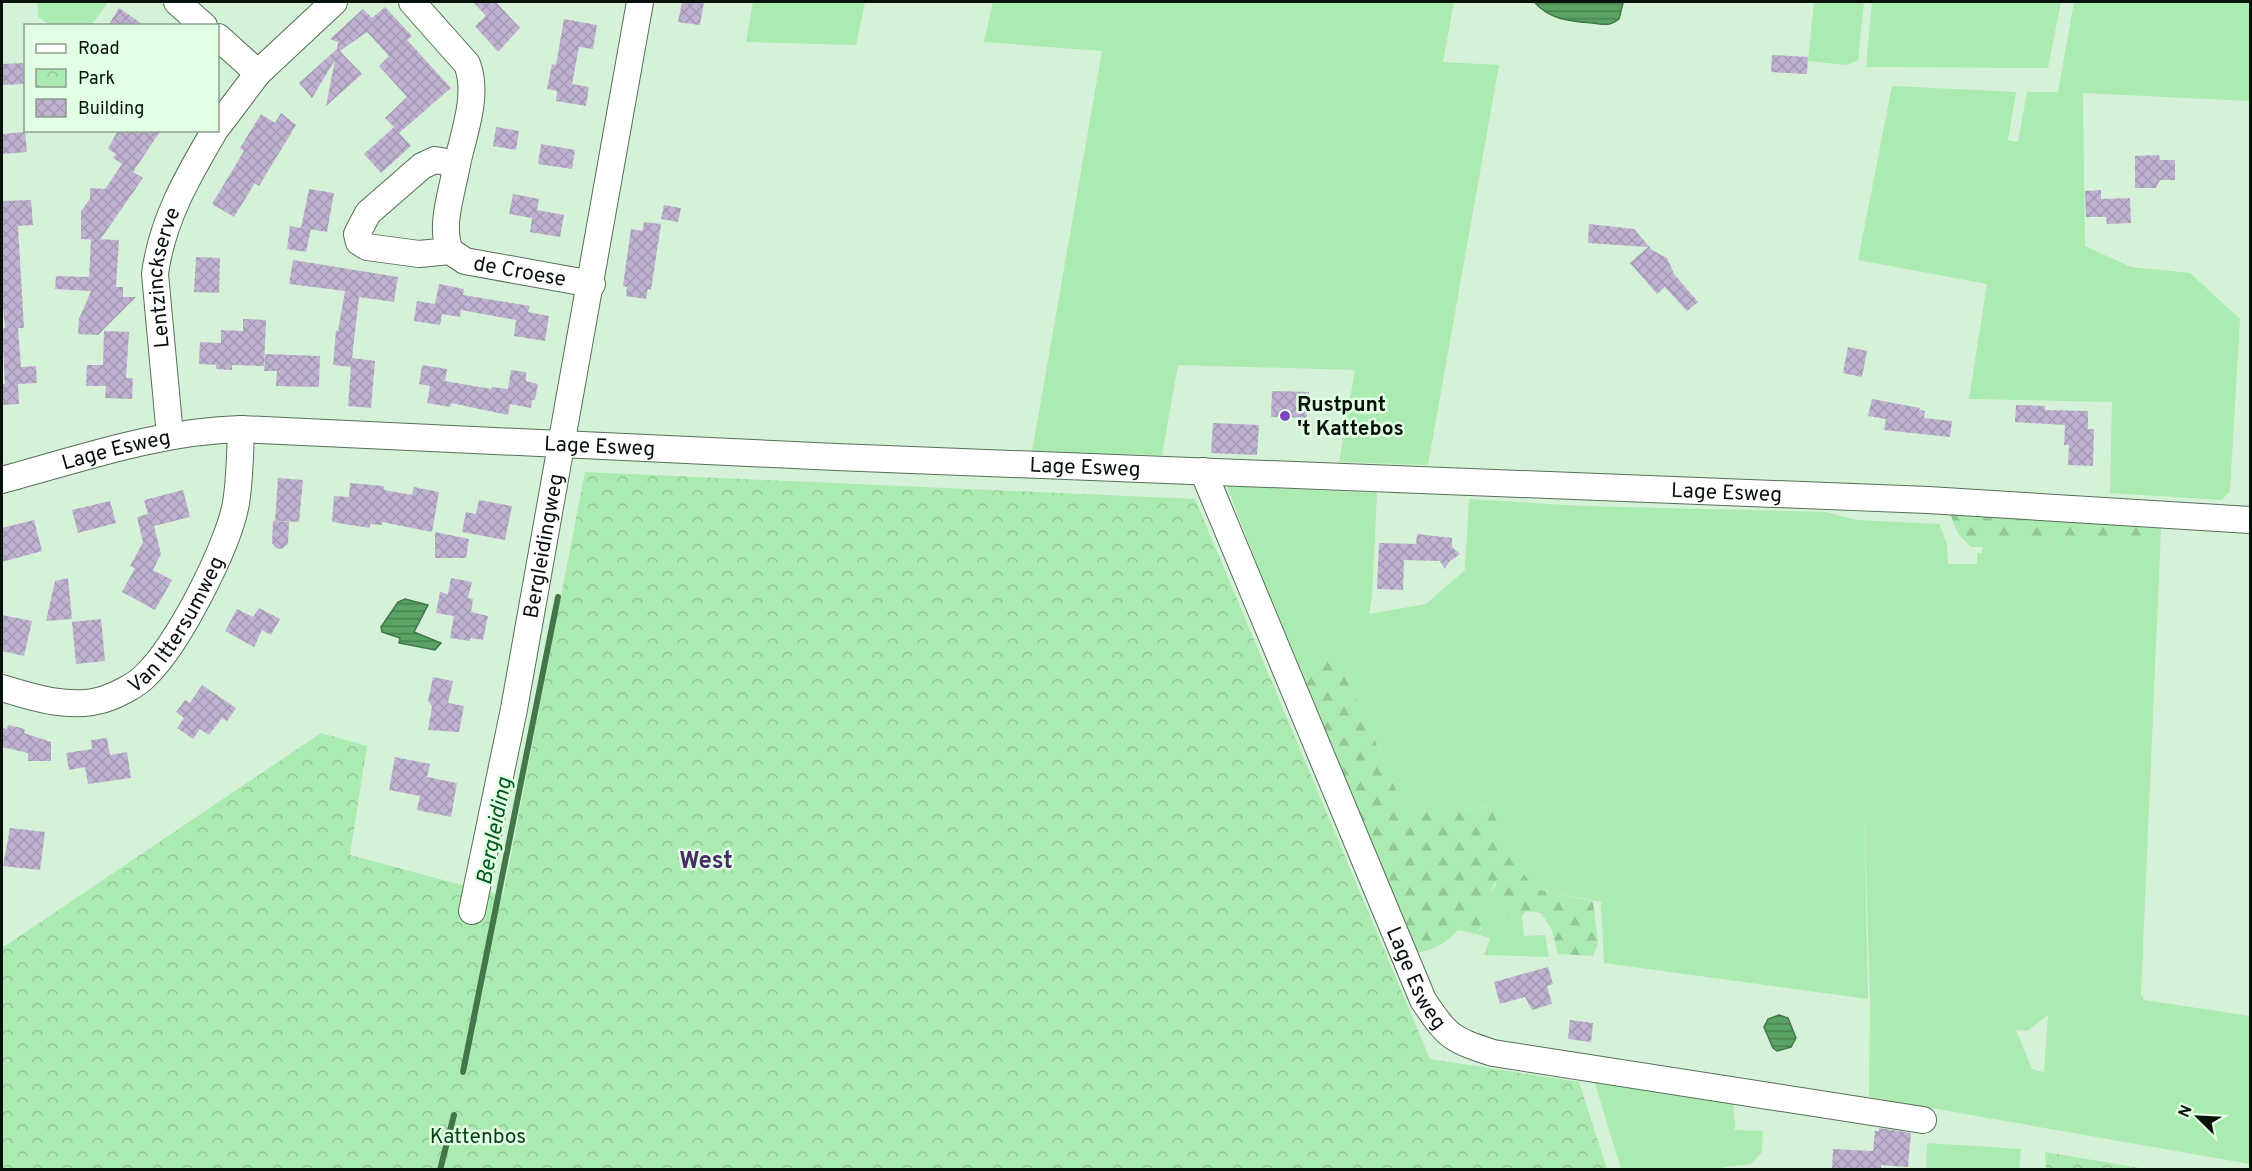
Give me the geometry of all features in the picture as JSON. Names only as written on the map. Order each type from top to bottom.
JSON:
[{"type":"street","points":[[177,2],[202,24]]},
{"type":"street","points":[[219,125],[258,73],[334,2]]},
{"type":"street","name":"de Croese","points":[[412,2],[467,64],[472,77],[472,92],[445,230],[450,251],[465,261],[592,284]]},
{"type":"street","name":"Bergleidingweg","points":[[472,911],[514,709],[560,444],[592,284],[640,2]]},
{"type":"street","points":[[219,38],[258,73]]},
{"type":"street","name":"Lentzinckserve","points":[[170,436],[155,274],[170,215],[182,187],[214,132]]},
{"type":"street","name":"de Croese","points":[[450,251],[419,254],[367,247],[359,242],[357,234],[368,213],[422,166],[435,160],[458,164]]},
{"type":"street","name":"Lage Esweg","points":[[2,480],[170,436],[208,430],[241,429],[1928,500],[2250,520]]},
{"type":"street","name":"Van Ittersumweg","points":[[2,688],[39,699],[76,703],[105,699],[145,677],[189,612],[222,546],[236,503],[241,429]]},
{"type":"street","name":"Lage Esweg","points":[[1203,471],[1423,1000],[1445,1033],[1464,1044],[1493,1053],[1923,1120]]},
{"type":"green space","points":[[37,2],[108,2],[92,24],[49,24],[38,17]]},
{"type":"green space","points":[[753,2],[865,2],[856,45],[746,42]]},
{"type":"green space","points":[[993,2],[1454,2],[1443,62],[1499,65],[1428,465],[1339,462],[1355,370],[1178,365],[1162,455],[1032,452],[1102,51],[984,42]]},
{"type":"green space","points":[[1814,2],[1864,2],[1858,60],[1847,65],[1808,61]]},
{"type":"green space","points":[[1872,2],[2061,2],[2048,68],[1866,67]]},
{"type":"green space","points":[[2074,2],[2250,2],[2250,101],[2083,93],[2085,246],[2131,267],[2190,273],[2240,319],[2230,491],[2222,500],[2110,493],[2112,402],[1969,399],[1987,284],[1858,260],[1892,86],[2016,92],[2008,140],[2018,142],[2027,92],[2058,92]]},
{"type":"green space","name":"Kattenbos","points":[[585,472],[1195,499],[1430,1059],[1579,1082],[1607,1169],[2,1170],[2,948],[321,733],[367,746],[350,855],[503,896]]},
{"type":"green space","points":[[1227,486],[1377,493],[1372,597],[1369,614],[1426,604],[1465,570],[1469,499],[1582,506],[1826,512],[1856,520],[1939,524],[1947,544],[1948,564],[1977,564],[1977,553],[1982,553],[1983,539],[2129,540],[2161,529],[2141,994],[2144,1000],[2250,1016],[2250,1164],[1869,1097],[1870,1001],[1864,805],[1868,999],[1604,963],[1601,902],[1540,890],[1526,877],[1490,807],[1406,813],[1335,648],[1295,664]],"holes":[[[2048,1015],[2044,1072],[2032,1069],[2016,1030],[2027,1031]]]},
{"type":"green space","points":[[1949,511],[2161,524],[2161,529],[2129,540],[1983,539],[1983,547],[1971,547],[1958,534]]},
{"type":"green space","points":[[1335,648],[1406,813],[1490,807],[1526,877],[1540,890],[1593,901],[1598,944],[1593,956],[1558,954],[1552,930],[1541,913],[1526,911],[1522,917],[1498,919],[1496,882],[1490,894],[1483,922],[1476,934],[1458,930],[1439,946],[1416,953],[1295,664]]},
{"type":"green space","points":[[1497,882],[1498,919],[1522,917],[1524,936],[1545,935],[1549,957],[1484,955],[1490,938],[1476,934],[1481,929],[1487,899]]},
{"type":"green space","points":[[1593,1077],[1733,1099],[1735,1130],[1763,1131],[1762,1152],[1751,1164],[1723,1167],[1722,1169],[1621,1169]]},
{"type":"green space","points":[[1927,1143],[2021,1149],[2019,1169],[1926,1169]]},
{"type":"green space","points":[[2045,1152],[2146,1169],[2046,1169]]},
{"type":"shaded area","points":[[1534,2],[1623,3],[1619,19],[1606,24],[1553,16]]},
{"type":"shaded area","points":[[405,599],[428,605],[414,632],[441,643],[435,650],[399,643],[400,638],[382,632],[381,627],[398,602]]},
{"type":"shaded area","points":[[1779,1015],[1788,1018],[1796,1038],[1791,1047],[1777,1051],[1773,1048],[1764,1027],[1768,1019]]},
{"type":"building","points":[[473,2],[496,2],[520,28],[498,52],[475,26],[486,16]]},
{"type":"building","points":[[682,2],[704,2],[700,25],[678,22]]},
{"type":"building","points":[[385,7],[412,36],[407,40],[451,88],[399,133],[411,146],[381,173],[364,154],[394,127],[385,118],[407,97],[379,66],[389,56],[367,32],[340,51],[362,74],[326,106],[335,60],[312,98],[299,83],[337,49],[338,42],[330,39],[363,9],[372,18]]},
{"type":"building","points":[[119,8],[142,24],[109,24]]},
{"type":"building","points":[[564,19],[597,25],[593,49],[579,47],[572,84],[589,87],[586,106],[556,101],[557,91],[547,89],[552,64],[556,65]]},
{"type":"building","points":[[1772,55],[1808,57],[1807,74],[1771,72]]},
{"type":"building","points":[[23,63],[24,84],[3,85],[2,64]]},
{"type":"building","points":[[281,113],[296,125],[259,186],[255,183],[234,217],[212,204],[244,151],[240,148],[261,114],[275,123]]},
{"type":"building","points":[[496,127],[519,131],[516,150],[493,146]]},
{"type":"building","points":[[25,132],[27,152],[2,154],[2,134]]},
{"type":"building","points":[[117,132],[160,132],[133,172],[143,178],[100,240],[81,239],[81,211],[90,199],[90,188],[105,189],[122,164],[113,158],[116,154],[108,149]]},
{"type":"building","points":[[541,144],[575,150],[572,169],[538,164]]},
{"type":"building","points":[[2159,155],[2160,160],[2175,160],[2175,180],[2160,180],[2156,188],[2135,188],[2135,156]]},
{"type":"building","points":[[309,189],[334,193],[327,232],[311,229],[306,252],[287,249],[290,226],[301,228]]},
{"type":"building","points":[[2101,190],[2101,199],[2130,198],[2131,223],[2107,224],[2106,217],[2086,217],[2085,191]]},
{"type":"building","points":[[513,194],[539,199],[537,210],[564,215],[560,237],[530,232],[532,218],[509,214]]},
{"type":"building","points":[[31,200],[33,225],[18,226],[24,328],[18,328],[21,367],[36,366],[37,383],[18,384],[19,404],[2,405],[2,384],[5,384],[2,329],[5,328],[2,298],[2,201]]},
{"type":"building","points":[[664,205],[681,208],[678,222],[661,219]]},
{"type":"building","points":[[644,222],[661,224],[651,290],[648,289],[646,299],[626,296],[627,287],[623,286],[631,229],[642,231]]},
{"type":"building","points":[[1589,224],[1634,229],[1652,250],[1667,258],[1674,274],[1698,302],[1687,311],[1665,287],[1657,294],[1630,263],[1648,247],[1588,243]]},
{"type":"building","points":[[91,239],[119,240],[116,287],[123,287],[123,297],[136,297],[98,335],[78,334],[79,319],[91,291],[55,289],[56,276],[89,277]]},
{"type":"building","points":[[196,257],[220,258],[219,293],[194,292]]},
{"type":"building","points":[[293,260],[398,277],[394,302],[359,297],[352,358],[375,361],[371,408],[348,406],[351,367],[333,365],[336,330],[338,331],[345,291],[289,284]]},
{"type":"building","points":[[439,284],[464,289],[463,295],[530,306],[528,312],[549,316],[545,341],[514,336],[516,320],[461,310],[460,317],[442,314],[440,325],[414,321],[417,301],[435,304]]},
{"type":"building","points":[[243,319],[266,320],[264,366],[232,365],[232,370],[216,369],[216,365],[199,364],[200,342],[221,343],[221,330],[243,331]]},
{"type":"building","points":[[104,331],[129,332],[126,378],[133,378],[132,399],[105,398],[106,386],[86,386],[87,365],[103,365]]},
{"type":"building","points":[[1848,347],[1867,351],[1862,377],[1843,373]]},
{"type":"building","points":[[265,354],[320,356],[319,387],[276,386],[277,371],[264,371]]},
{"type":"building","points":[[422,365],[447,369],[445,381],[491,389],[492,387],[508,389],[511,370],[526,372],[526,381],[538,384],[535,400],[532,400],[531,408],[510,404],[508,415],[451,403],[450,407],[427,403],[430,386],[419,384]]},
{"type":"building","points":[[1272,391],[1309,392],[1307,418],[1271,417]]},
{"type":"building","points":[[1872,399],[1920,408],[1919,410],[1925,411],[1924,418],[1952,421],[1950,437],[1884,430],[1886,419],[1868,416]]},
{"type":"building","points":[[2016,405],[2045,406],[2045,410],[2088,411],[2088,429],[2094,429],[2093,466],[2068,465],[2069,445],[2064,445],[2065,425],[2015,422]]},
{"type":"building","points":[[1213,423],[1259,425],[1257,455],[1211,453]]},
{"type":"building","points":[[278,478],[303,480],[299,522],[275,521]]},
{"type":"building","points":[[350,483],[384,486],[384,490],[412,495],[414,487],[439,492],[432,532],[382,522],[382,525],[370,524],[370,528],[332,522],[334,496],[349,497]]},
{"type":"building","points":[[183,490],[190,517],[154,526],[161,554],[153,570],[172,580],[155,610],[122,592],[135,568],[130,566],[143,542],[137,517],[148,514],[144,500]]},
{"type":"building","points":[[479,500],[512,506],[505,540],[462,532],[466,512],[476,514]]},
{"type":"building","points":[[110,501],[116,523],[78,533],[72,510]]},
{"type":"building","points":[[34,520],[42,551],[2,562],[2,528]]},
{"type":"building","points":[[273,521],[289,522],[288,544],[282,549],[276,548],[272,543]]},
{"type":"building","points":[[435,532],[469,539],[466,558],[435,558]]},
{"type":"building","points":[[1417,534],[1452,538],[1452,547],[1460,554],[1449,562],[1445,569],[1440,561],[1404,560],[1403,590],[1377,589],[1379,543],[1416,544]]},
{"type":"building","points":[[68,578],[72,619],[46,621],[55,581]]},
{"type":"building","points":[[451,578],[472,582],[468,598],[473,599],[471,612],[488,616],[483,640],[450,638],[454,616],[436,613],[440,592],[448,594]]},
{"type":"building","points":[[259,608],[280,619],[271,635],[262,630],[254,647],[225,631],[237,609],[253,617]]},
{"type":"building","points":[[2,615],[32,621],[24,656],[2,651]]},
{"type":"building","points":[[101,619],[105,661],[76,664],[72,622]]},
{"type":"building","points":[[433,677],[453,681],[448,703],[464,706],[459,732],[428,730],[432,706],[428,701]]},
{"type":"building","points":[[202,685],[236,708],[227,721],[222,718],[209,735],[200,729],[193,739],[177,728],[184,718],[176,712],[185,700],[190,703]]},
{"type":"building","points":[[8,725],[25,729],[24,733],[51,742],[51,761],[28,761],[28,753],[2,747],[2,728],[7,729]]},
{"type":"building","points":[[107,738],[110,755],[127,752],[131,778],[88,784],[85,767],[69,770],[66,753],[92,749],[91,740]]},
{"type":"building","points":[[395,757],[430,764],[427,777],[457,783],[451,817],[417,810],[420,796],[389,790]]},
{"type":"building","points":[[10,828],[45,832],[40,870],[3,866]]},
{"type":"building","points":[[1548,967],[1553,984],[1547,986],[1552,1004],[1532,1010],[1525,997],[1500,1004],[1494,982]]},
{"type":"building","points":[[1570,1020],[1593,1023],[1591,1042],[1568,1039]]},
{"type":"building","points":[[1879,1128],[1911,1133],[1908,1167],[1881,1165],[1881,1170],[1832,1170],[1833,1149],[1873,1151],[1875,1131],[1879,1131]]},
{"type":"waterway","name":"Bergleiding","points":[[463,1072],[558,597]]},
{"type":"waterway","name":"Bergleiding","points":[[440,1170],[454,1115]]},
{"type":"place","name":"Rustpunt 't Kattebos","points":[[1285,416]]},
{"type":"district","name":"West","points":[[706,860]]}]
